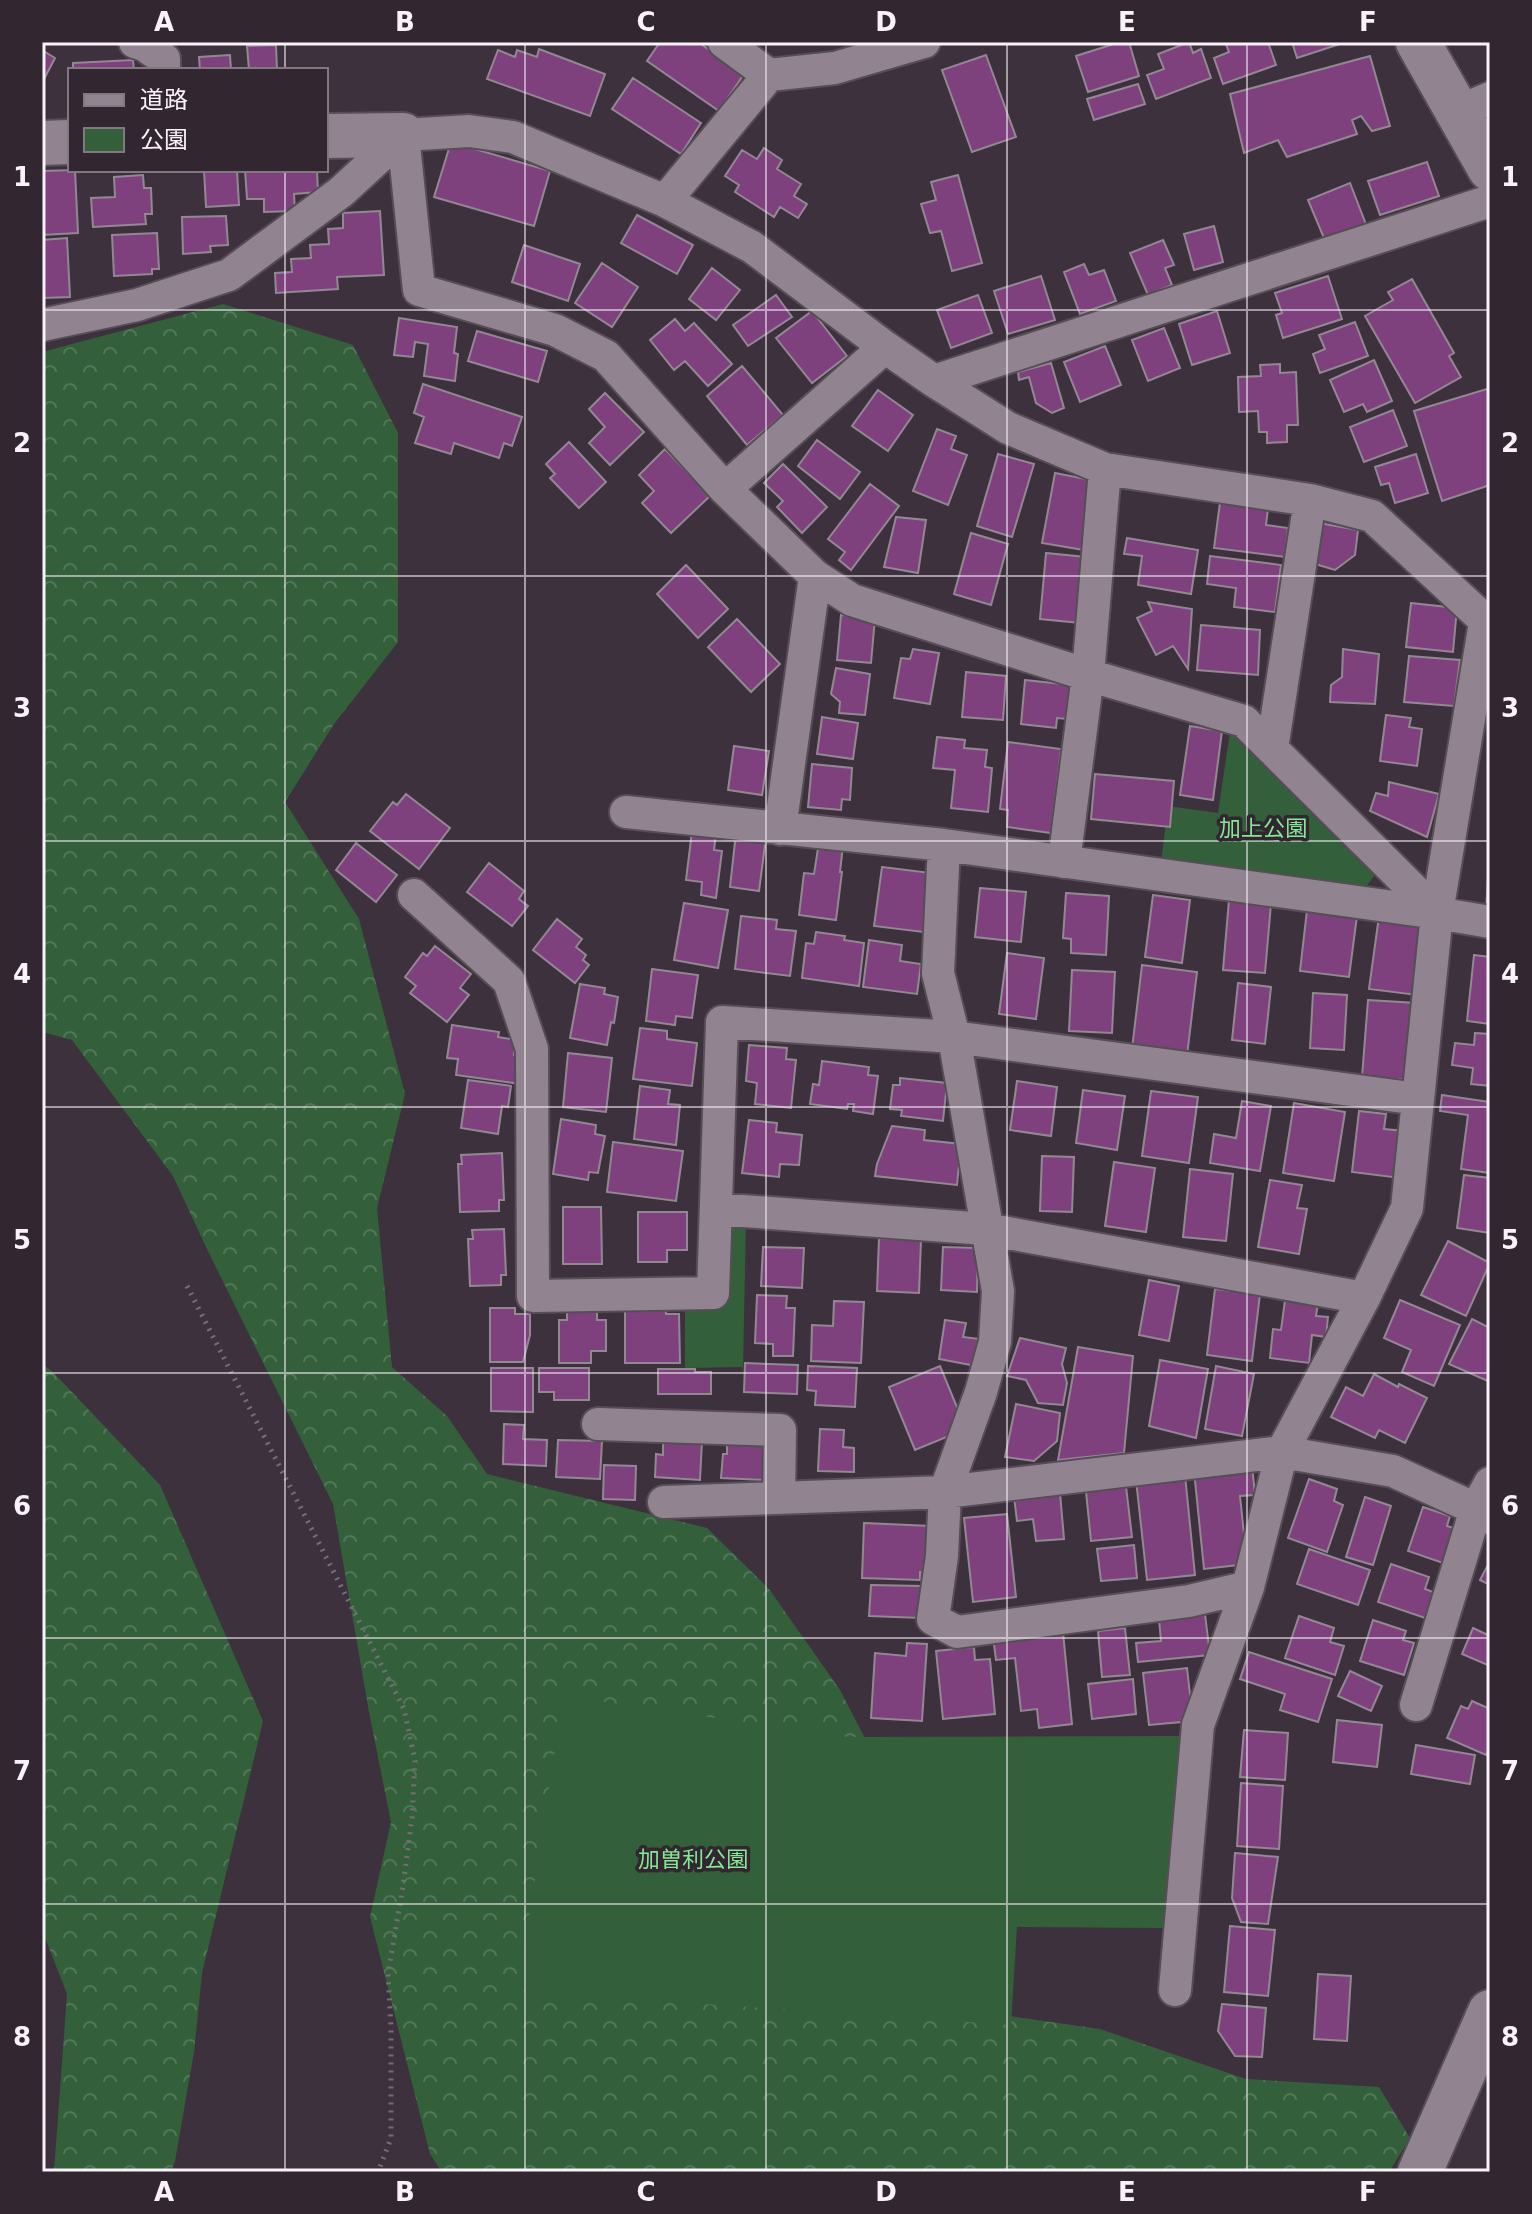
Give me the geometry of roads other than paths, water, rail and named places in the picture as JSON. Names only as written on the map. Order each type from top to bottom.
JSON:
[{"type":"street","points":[[135,42],[164,59],[164,68]]},
{"type":"street","points":[[724,42],[769,75],[835,68],[924,42]]},
{"type":"street","points":[[1418,42],[1473,105],[1490,169]]},
{"type":"street","points":[[665,201],[769,75]]},
{"type":"street","points":[[328,136],[469,131],[513,137],[665,201],[752,247],[885,347],[1008,428],[1105,469],[1310,500],[1372,516],[1487,623],[1437,913],[1407,1208],[1364,1298],[1282,1452],[1248,1587],[1198,1725],[1175,1990]]},
{"type":"street","points":[[42,325],[137,305],[229,275],[341,192],[403,135]]},
{"type":"street","points":[[403,135],[419,290],[555,330],[606,356],[725,489],[815,576],[852,600],[1244,721],[1437,913]]},
{"type":"street","points":[[42,143],[68,142]]},
{"type":"street","points":[[934,381],[1490,201]]},
{"type":"street","points":[[725,489],[885,347]]},
{"type":"street","points":[[1064,862],[1088,675],[1105,469]]},
{"type":"street","points":[[1272,749],[1310,500]]},
{"type":"street","points":[[780,829],[815,576]]},
{"type":"street","points":[[626,812],[944,845],[1490,922]]},
{"type":"street","points":[[944,845],[938,973],[954,1037],[998,1291],[995,1342],[981,1392],[945,1492],[942,1556],[933,1619],[957,1632],[1189,1601],[1248,1587]]},
{"type":"street","points":[[414,895],[509,981],[532,1049],[533,1296],[713,1293],[722,1022],[954,1037],[1418,1099]]},
{"type":"street","points":[[716,1209],[986,1229],[1364,1298]]},
{"type":"street","points":[[598,1424],[780,1430],[779,1498]]},
{"type":"street","points":[[664,1502],[945,1492],[1282,1452],[1393,1471],[1485,1503],[1416,1705]]},
{"type":"street","points":[[1420,2172],[1490,2012]]},
{"type":"park label","name":"加上公園","points":[[1263,828]]},
{"type":"park label","name":"加曽利公園","points":[[693,1859]]}]
